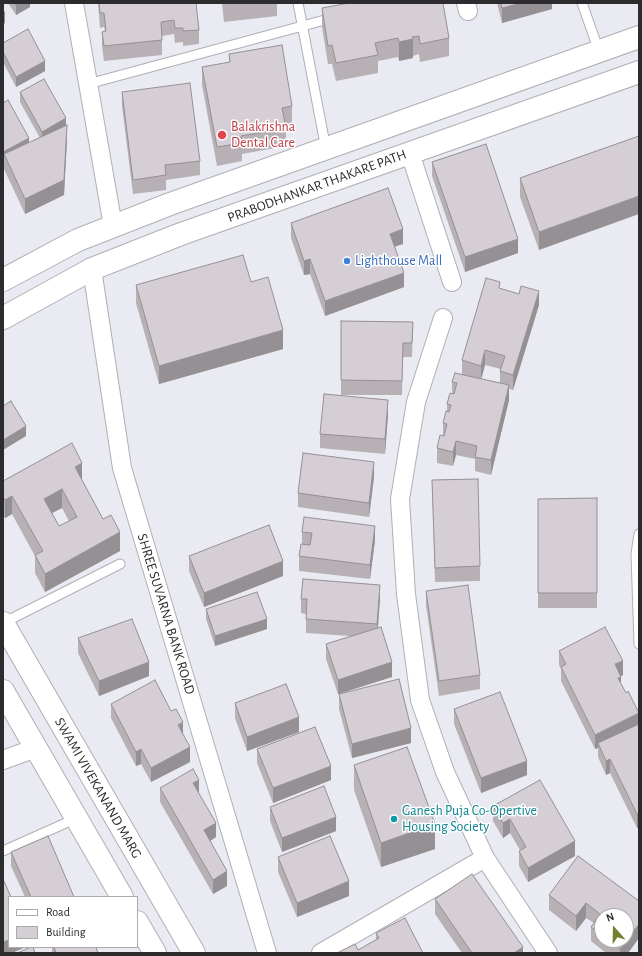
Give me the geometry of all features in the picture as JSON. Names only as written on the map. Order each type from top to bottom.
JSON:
[{"type":"main road","points":[[3,280],[78,240],[170,204],[639,37]]},
{"type":"main road","name":"PRABODHANKAR THAKARE PATH","points":[[3,318],[92,269],[181,234],[639,72]]},
{"type":"main road","name":"SWAMI VIVEKANAND MARG","points":[[3,623],[194,953]]},
{"type":"main road","points":[[3,691],[121,896]]},
{"type":"main road","points":[[138,924],[155,953]]},
{"type":"street","points":[[74,3],[114,226]]},
{"type":"street","points":[[410,153],[452,282]]},
{"type":"street","name":"SHREE SUVARNA BANK ROAD","points":[[92,269],[122,468],[267,953]]},
{"type":"street","points":[[443,318],[416,402],[400,499],[406,594],[420,700],[445,772],[485,858],[548,953]]},
{"type":"street","points":[[3,760],[36,748]]},
{"type":"street","points":[[321,953],[485,858]]},
{"type":"lane","points":[[298,3],[326,149]]},
{"type":"lane","points":[[582,3],[600,51]]},
{"type":"lane","points":[[88,84],[344,15]]},
{"type":"lane","points":[[639,534],[636,554],[639,644]]},
{"type":"lane","points":[[3,623],[120,564]]},
{"type":"lane","points":[[3,851],[77,818]]},
{"type":"building","points":[[99,3],[196,3],[199,30],[183,31],[183,28],[175,28],[174,20],[161,22],[162,40],[104,46],[102,32],[106,31],[104,13],[100,13]]},
{"type":"building","points":[[349,3],[443,3],[449,38],[420,44],[419,36],[399,42],[398,38],[375,43],[378,55],[336,63],[332,45],[328,46],[322,8]]},
{"type":"building","points":[[501,3],[521,3],[502,8]]},
{"type":"building","points":[[28,29],[45,61],[16,77],[3,52],[3,43]]},
{"type":"building","points":[[282,45],[292,106],[282,108],[286,128],[241,136],[242,143],[217,147],[202,67],[230,62],[229,54]]},
{"type":"building","points":[[44,79],[66,118],[42,132],[20,92]]},
{"type":"building","points":[[190,83],[200,161],[165,165],[166,175],[133,180],[122,92]]},
{"type":"building","points":[[8,100],[29,138],[3,152],[3,103]]},
{"type":"building","points":[[67,125],[64,180],[25,199],[4,154]]},
{"type":"building","points":[[639,136],[639,196],[539,232],[520,178]]},
{"type":"building","points":[[486,144],[518,239],[465,257],[432,162]]},
{"type":"building","name":"Lighthouse Mall","points":[[388,188],[403,229],[390,234],[404,273],[325,301],[310,259],[304,261],[291,223]]},
{"type":"building","points":[[243,255],[251,282],[268,277],[283,330],[159,366],[136,285]]},
{"type":"building","points":[[486,278],[500,282],[499,288],[519,294],[521,286],[539,291],[513,375],[500,371],[505,356],[485,350],[481,366],[462,360]]},
{"type":"building","points":[[341,321],[413,322],[412,343],[403,343],[402,381],[341,380]]},
{"type":"building","points":[[455,373],[509,385],[491,460],[475,457],[477,446],[456,441],[453,452],[437,448],[440,435],[444,436],[447,424],[443,423],[446,411],[449,412],[451,405],[447,404],[450,393],[454,394],[457,383],[452,382]]},
{"type":"building","points":[[324,394],[388,400],[385,439],[320,434]]},
{"type":"building","points":[[11,401],[26,426],[3,440],[3,406]]},
{"type":"building","points":[[72,443],[82,463],[75,467],[103,519],[111,515],[120,532],[45,574],[35,555],[43,551],[12,496],[5,500],[3,497],[3,481]],"holes":[[[62,489],[77,517],[59,526],[44,499]]]},
{"type":"building","points":[[303,453],[374,462],[369,503],[298,493]]},
{"type":"building","points":[[478,479],[480,566],[435,568],[432,480]]},
{"type":"building","points":[[597,498],[597,593],[538,593],[538,499]]},
{"type":"building","points":[[304,517],[375,526],[370,565],[299,556],[301,544],[310,545],[312,533],[302,532]]},
{"type":"building","points":[[269,525],[283,561],[204,593],[189,556]]},
{"type":"building","points":[[303,579],[380,585],[377,624],[306,619],[307,599],[301,599]]},
{"type":"building","points":[[468,585],[480,675],[439,681],[426,591]]},
{"type":"building","points":[[257,592],[267,619],[215,636],[206,609]]},
{"type":"building","points":[[132,619],[149,662],[99,681],[78,638]]},
{"type":"building","points":[[381,627],[392,662],[338,680],[326,644]]},
{"type":"building","points":[[605,627],[623,661],[615,664],[621,677],[618,678],[626,693],[628,691],[639,713],[595,735],[561,667],[566,664],[559,651]]},
{"type":"building","points":[[399,679],[411,728],[352,744],[339,694]]},
{"type":"building","points":[[155,680],[171,711],[176,709],[183,722],[178,725],[190,747],[151,768],[141,749],[136,752],[111,704]]},
{"type":"building","points":[[286,684],[299,717],[247,737],[235,703]]},
{"type":"building","points":[[500,692],[527,761],[481,778],[454,709]]},
{"type":"building","points":[[639,724],[639,813],[637,814],[610,759],[606,761],[598,743]]},
{"type":"building","points":[[315,727],[331,766],[273,788],[257,749]]},
{"type":"building","name":"Ganesh Puja Co-Opertive Housing Society","points":[[407,747],[435,824],[381,843],[354,765]]},
{"type":"building","points":[[193,769],[199,780],[193,783],[216,823],[204,830],[227,871],[213,880],[160,788]]},
{"type":"building","points":[[540,780],[575,841],[528,868],[519,851],[526,847],[510,819],[503,823],[493,806]]},
{"type":"building","points":[[324,786],[336,817],[282,838],[270,807]]},
{"type":"building","points":[[48,836],[74,896],[31,896],[11,852]]},
{"type":"building","points":[[330,836],[349,881],[297,903],[278,857]]},
{"type":"building","points":[[578,856],[639,901],[639,924],[634,931],[634,908],[594,908],[594,909],[586,903],[576,916],[549,895]]},
{"type":"building","points":[[472,874],[523,947],[514,953],[472,953],[435,899]]},
{"type":"building","points":[[3,879],[11,896],[8,896],[8,940],[3,942]]},
{"type":"building","points":[[405,918],[423,953],[337,953],[355,944],[358,950],[379,938],[376,933]]},
{"type":"building","points":[[29,948],[33,948],[35,953],[17,953]]},
{"type":"building","points":[[54,948],[96,948],[98,953],[56,953]]},
{"type":"place","name":"Balakrishna Dental Care","points":[[222,135]]},
{"type":"place","name":"Lighthouse Mall","points":[[347,261]]},
{"type":"place","name":"Ganesh Puja Co-Opertive Housing Society","points":[[394,819]]}]
